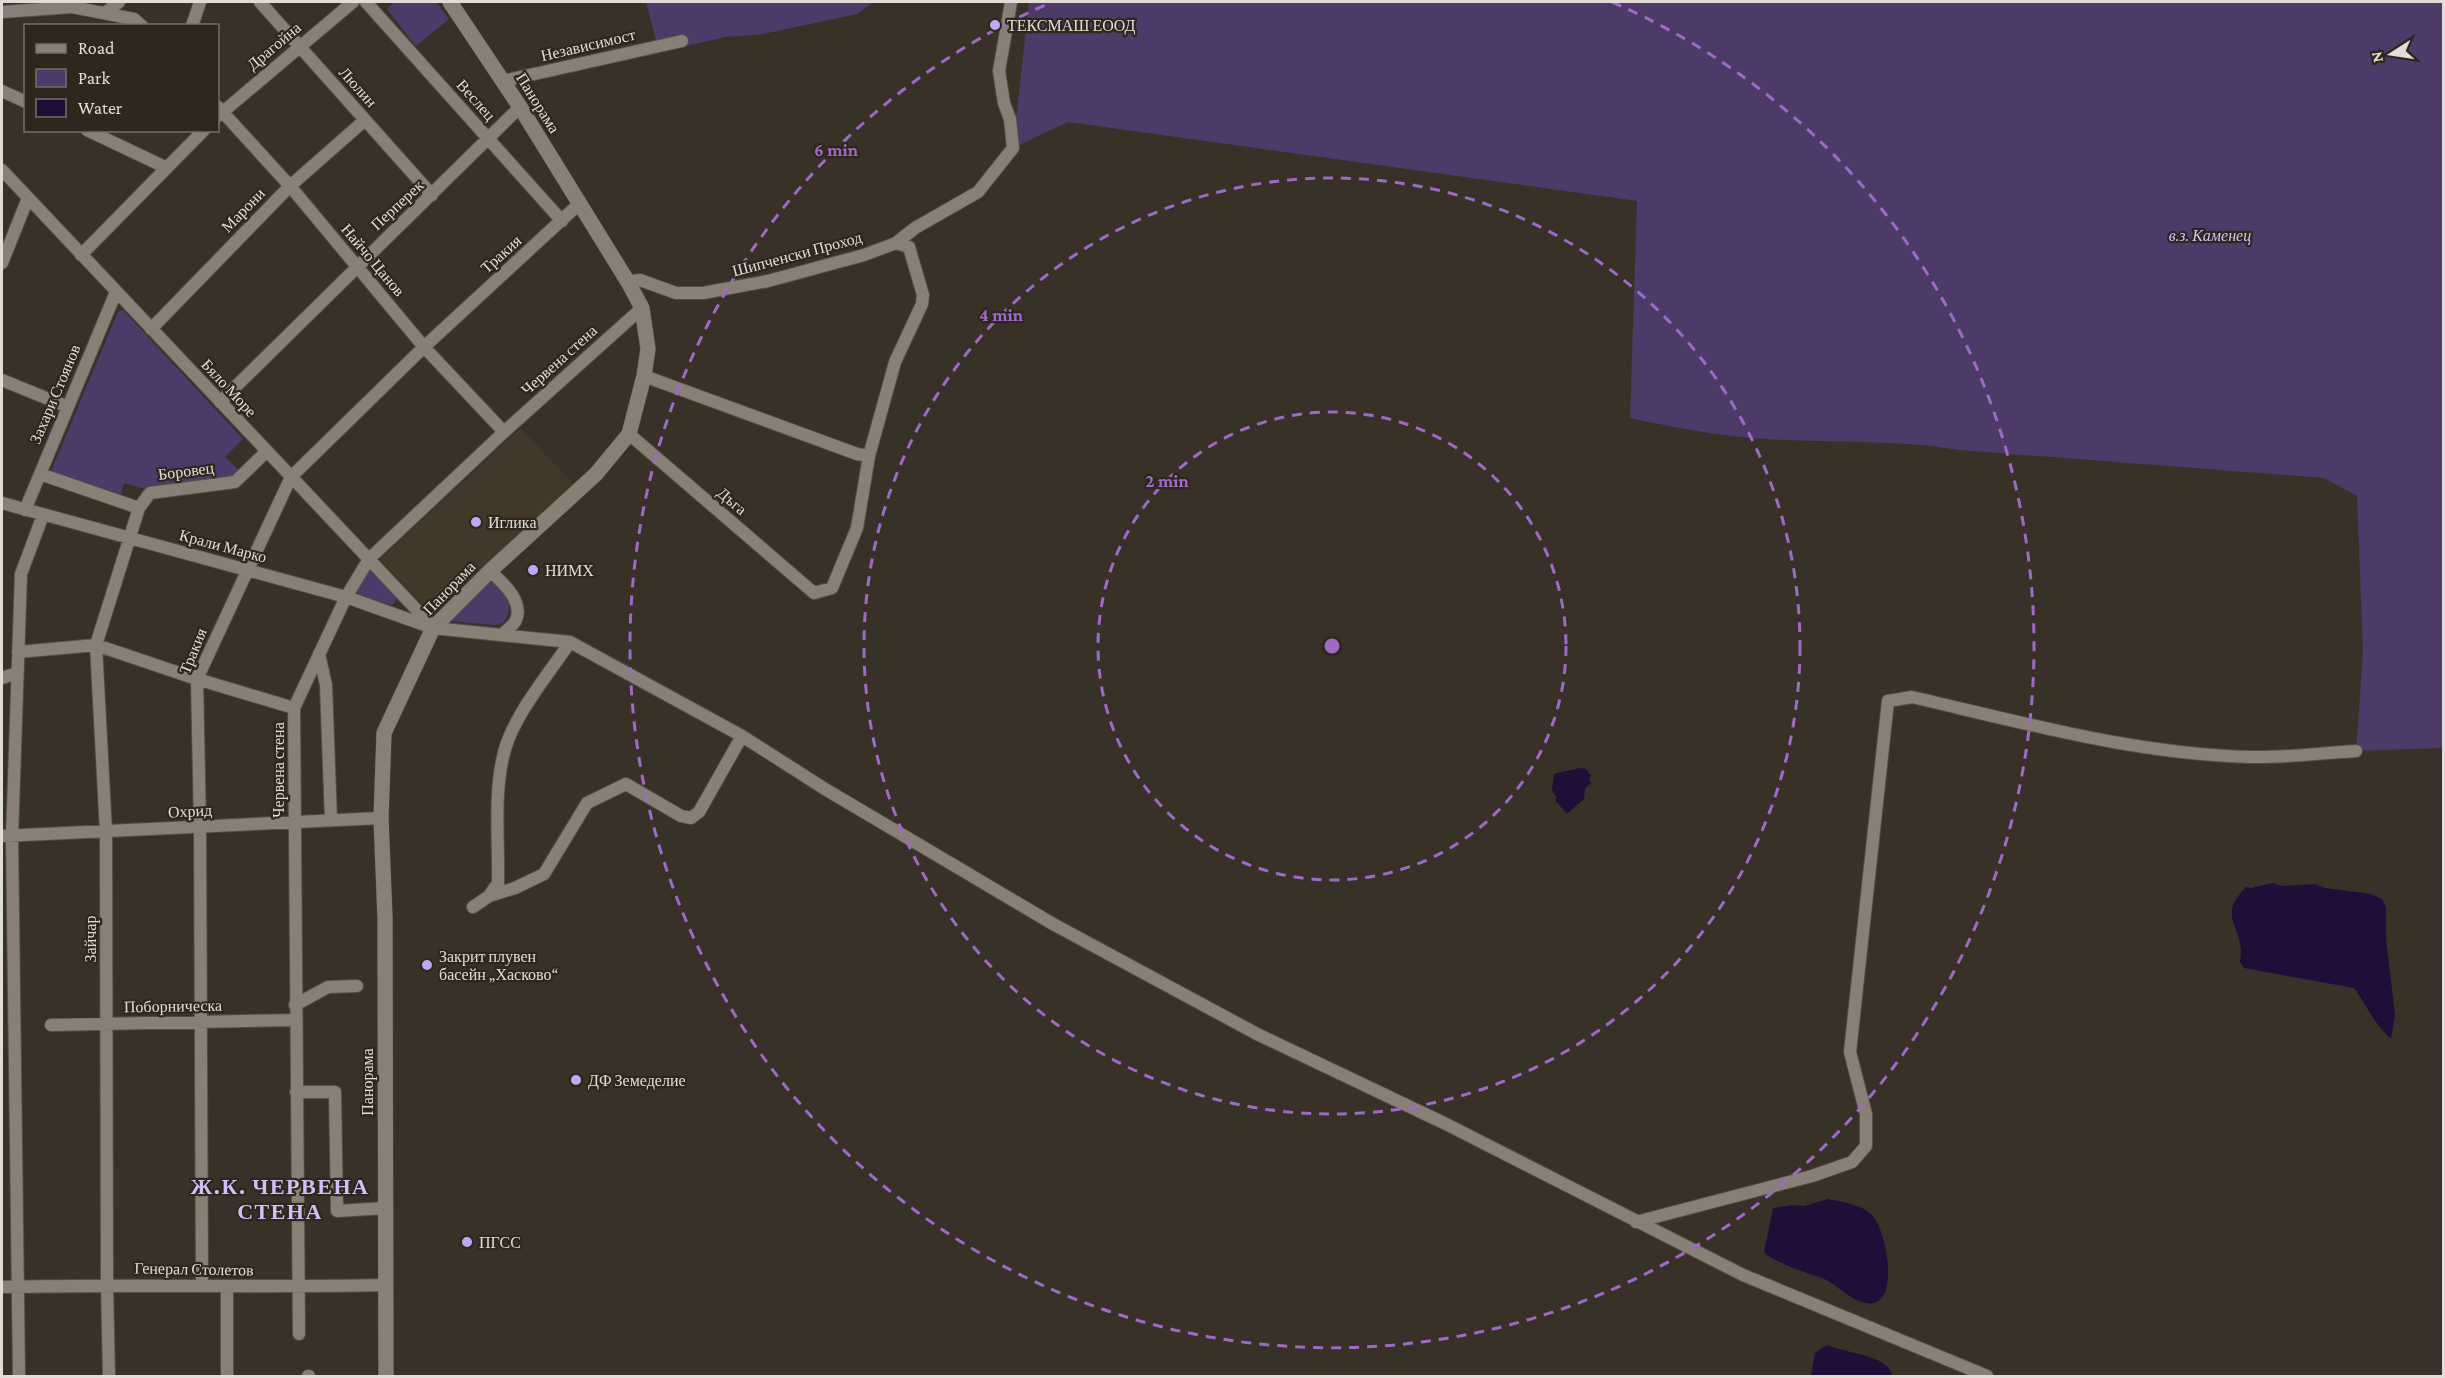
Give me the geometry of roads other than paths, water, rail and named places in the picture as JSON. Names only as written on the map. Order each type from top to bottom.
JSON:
[{"type":"street","points":[[105,13],[119,2]]},
{"type":"street","points":[[193,24],[200,2]]},
{"type":"street","name":"Люлин","points":[[260,2],[432,195]]},
{"type":"street","name":"Драгойна","points":[[219,112],[353,2]]},
{"type":"street","name":"Веслец","points":[[366,2],[562,221]]},
{"type":"street","name":"Панорама","points":[[386,1377],[385,918],[381,818],[384,733],[434,628],[490,571],[597,474],[629,434],[644,376],[648,349],[642,308],[628,282],[520,107],[450,2]]},
{"type":"street","name":"Шипченски Проход","points":[[628,282],[640,280],[676,293],[725,290],[811,271],[896,243],[915,228],[978,192],[1013,148],[1010,119],[1004,103],[999,71],[1011,2]]},
{"type":"street","points":[[2,12],[72,4],[134,19],[140,24]]},
{"type":"street","name":"Независимост","points":[[502,81],[682,41]]},
{"type":"street","points":[[2,91],[24,101]]},
{"type":"street","name":"Перперек","points":[[219,402],[520,107]]},
{"type":"street","name":"Найчо Цанов","points":[[219,112],[290,186],[424,347],[504,432]]},
{"type":"street","name":"Марони","points":[[151,328],[290,186],[364,120]]},
{"type":"street","points":[[91,132],[167,168]]},
{"type":"street","points":[[81,255],[202,132]]},
{"type":"street","name":"Бяло Море","points":[[2,170],[434,628]]},
{"type":"street","points":[[2,263],[28,198]]},
{"type":"street","name":"Тракия","points":[[202,1286],[197,679],[291,477],[424,347],[579,204]]},
{"type":"street","points":[[644,376],[857,454],[869,456],[895,362],[922,304],[923,295],[909,247],[896,243]]},
{"type":"street","name":"Захари Стоянов","points":[[25,510],[116,292]]},
{"type":"street","name":"Червена стена","points":[[299,1334],[294,708],[346,597],[369,559],[504,432],[642,308]]},
{"type":"street","points":[[2,380],[68,407]]},
{"type":"street","name":"Дъга","points":[[629,434],[814,593],[832,588],[857,528],[869,456]]},
{"type":"street","name":"Боровец","points":[[139,508],[150,493],[235,482],[267,451]]},
{"type":"street","points":[[40,474],[139,508]]},
{"type":"street","name":"Крали Марко","points":[[2,503],[346,597],[434,628],[570,642]]},
{"type":"street","name":"Зайчар","points":[[109,1377],[106,832],[96,645],[139,508]]},
{"type":"street","points":[[19,1377],[7,837],[21,574],[44,515]]},
{"type":"street","points":[[490,571],[509,590],[517,606],[516,620],[503,634]]},
{"type":"street","points":[[489,896],[498,883],[499,782],[506,747],[518,718],[570,642],[742,736],[825,789],[1074,935],[1257,1034],[1446,1124],[1743,1275],[1987,1377]]},
{"type":"street","points":[[18,652],[96,645],[294,708]]},
{"type":"street","points":[[319,654],[326,685],[331,820]]},
{"type":"street","points":[[2,678],[17,673]]},
{"type":"street","points":[[1635,1221],[1812,1176],[1852,1162],[1866,1146],[1866,1114],[1850,1052],[1888,701],[1912,697],[2060,732],[2136,747],[2251,757],[2356,751]]},
{"type":"street","points":[[472,907],[489,896],[516,888],[544,874],[587,803],[626,784],[681,816],[691,818],[699,812],[742,736]]},
{"type":"street","name":"Охрид","points":[[7,837],[381,818]]},
{"type":"street","points":[[295,1005],[327,987],[357,986]]},
{"type":"street","name":"Поборническа","points":[[51,1024],[295,1020]]},
{"type":"street","points":[[296,1092],[335,1092],[337,1210],[386,1208]]},
{"type":"street","name":"Генерал Столетов","points":[[2,1287],[107,1284],[227,1287],[386,1285]]},
{"type":"street","points":[[227,1287],[227,1377]]},
{"type":"water","points":[[1579,768],[1586,769],[1591,776],[1589,780],[1592,783],[1585,788],[1584,799],[1567,814],[1555,800],[1557,798],[1552,790],[1554,774]]},
{"type":"water","points":[[2273,883],[2282,886],[2315,884],[2325,888],[2371,894],[2382,899],[2386,907],[2386,938],[2395,1015],[2391,1039],[2375,1021],[2354,988],[2244,968],[2240,962],[2241,950],[2232,916],[2233,907],[2246,887]]},
{"type":"water","points":[[1828,1199],[1861,1208],[1871,1214],[1877,1222],[1886,1250],[1888,1282],[1884,1294],[1877,1302],[1860,1301],[1828,1281],[1782,1263],[1764,1252],[1773,1208],[1804,1206]]},
{"type":"water","points":[[1827,1345],[1875,1359],[1883,1363],[1893,1376],[1811,1376],[1815,1353]]},
{"type":"place","name":"ТЕКСМАШ ЕООД","points":[[995,25]]},
{"type":"place","name":"Иглика","points":[[476,522]]},
{"type":"place","name":"НИМХ","points":[[533,570]]},
{"type":"place","name":"Закрит плувен басейн „Хасково“","points":[[427,965]]},
{"type":"place","name":"ДФ Земеделие","points":[[576,1080]]},
{"type":"place","name":"ПГСС","points":[[467,1242]]},
{"type":"district","name":"Ж.К. ЧЕРВЕНА СТЕНА","points":[[280,1198]]},
{"type":"park label","name":"в.з. Каменец","points":[[2210,235]]}]
